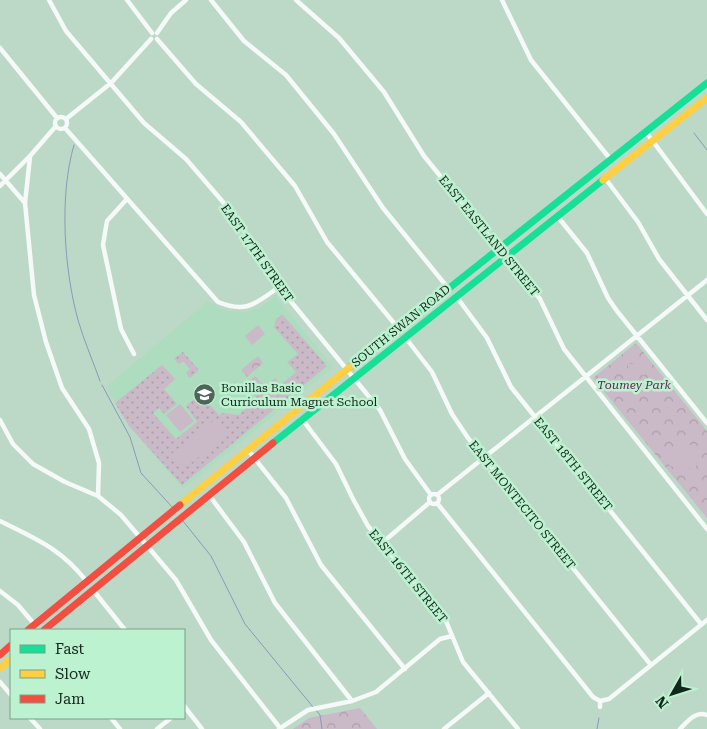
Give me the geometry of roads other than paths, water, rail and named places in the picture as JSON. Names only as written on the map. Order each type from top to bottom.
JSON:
[{"type":"main road","name":"SOUTH SWAN ROAD","points":[[29,629],[398,328],[707,83]]},
{"type":"main road","name":"SOUTH SWAN ROAD","points":[[45,629],[354,377],[707,98]]},
{"type":"main road","points":[[0,655],[10,646]]},
{"type":"main road","points":[[0,668],[10,660]]},
{"type":"street","name":"EAST 17TH STREET","points":[[49,0],[66,31],[144,123],[186,159],[235,216],[279,287],[380,410],[404,459],[431,495]]},
{"type":"street","points":[[127,0],[157,39],[196,84],[241,122],[295,186],[327,242],[398,328]]},
{"type":"street","points":[[66,119],[111,83],[151,39],[171,13],[186,0]]},
{"type":"street","points":[[211,0],[244,41],[286,75],[328,126],[350,156],[383,208],[448,288]]},
{"type":"street","name":"EAST EASTLAND STREET","points":[[296,0],[347,47],[397,110],[424,156],[507,256],[540,300],[554,332],[586,376],[707,529]]},
{"type":"street","points":[[502,0],[531,60],[611,160]]},
{"type":"street","points":[[151,39],[157,39]]},
{"type":"street","points":[[0,48],[57,118],[56,126],[0,186]]},
{"type":"street","points":[[57,118],[61,116],[66,119]]},
{"type":"street","points":[[65,128],[67,124],[66,119]]},
{"type":"street","points":[[56,126],[61,129],[65,128]]},
{"type":"street","points":[[65,128],[126,200],[218,302],[241,308],[253,305],[279,287]]},
{"type":"street","points":[[646,132],[707,214]]},
{"type":"street","points":[[30,156],[25,203],[34,295],[46,342],[62,388],[89,429],[99,463],[98,496]]},
{"type":"street","points":[[0,174],[25,203]]},
{"type":"street","points":[[605,178],[638,222],[659,260],[707,320]]},
{"type":"street","points":[[126,200],[107,221],[103,245],[121,329],[134,354]]},
{"type":"street","points":[[558,217],[587,253],[608,298],[707,423]]},
{"type":"street","points":[[430,502],[431,495],[437,495],[707,280]]},
{"type":"street","name":"EAST 18TH STREET","points":[[456,296],[487,338],[511,387],[701,624]]},
{"type":"street","name":"EAST MONTECITO STREET","points":[[405,337],[432,372],[460,428],[651,666]]},
{"type":"street","name":"EAST 16TH STREET","points":[[302,419],[337,464],[358,508],[382,543],[442,616],[463,662],[518,729]]},
{"type":"street","points":[[0,420],[13,444],[33,464],[65,482],[98,496],[121,515],[176,580],[218,651],[280,728],[308,710],[352,701],[376,692],[440,639],[452,636]]},
{"type":"street","points":[[248,450],[286,498],[321,566],[405,669]]},
{"type":"street","points":[[209,495],[244,542],[275,603],[352,701]]},
{"type":"street","points":[[437,495],[437,502],[600,704],[609,699],[707,620]]},
{"type":"street","points":[[382,543],[430,502],[437,502]]},
{"type":"street","points":[[0,522],[54,548],[76,568],[87,582]]},
{"type":"street","points":[[93,590],[123,629]]},
{"type":"street","points":[[0,591],[18,606],[35,625]]},
{"type":"street","points":[[0,682],[10,694]]},
{"type":"street","points":[[444,729],[489,693]]},
{"type":"street","points":[[185,708],[202,729]]},
{"type":"street","points":[[680,729],[693,716],[701,713],[707,715]]},
{"type":"street","points":[[31,719],[40,729]]},
{"type":"street","points":[[112,719],[120,729]]},
{"type":"street","points":[[157,729],[170,719]]},
{"type":"waterway","points":[[694,133],[707,150]]},
{"type":"waterway","points":[[74,145],[69,165],[65,209],[69,278],[78,320],[100,381]]},
{"type":"waterway","points":[[102,385],[130,437],[141,473],[173,508]]},
{"type":"waterway","points":[[183,521],[211,556],[245,624],[313,707]]},
{"type":"waterway","points":[[316,710],[320,715],[322,729]]},
{"type":"waterway","points":[[597,729],[599,718]]},
{"type":"place","name":"Bonillas Basic Curriculum Magnet School","points":[[205,395]]},
{"type":"park label","name":"Toumey Park","points":[[634,385]]}]
